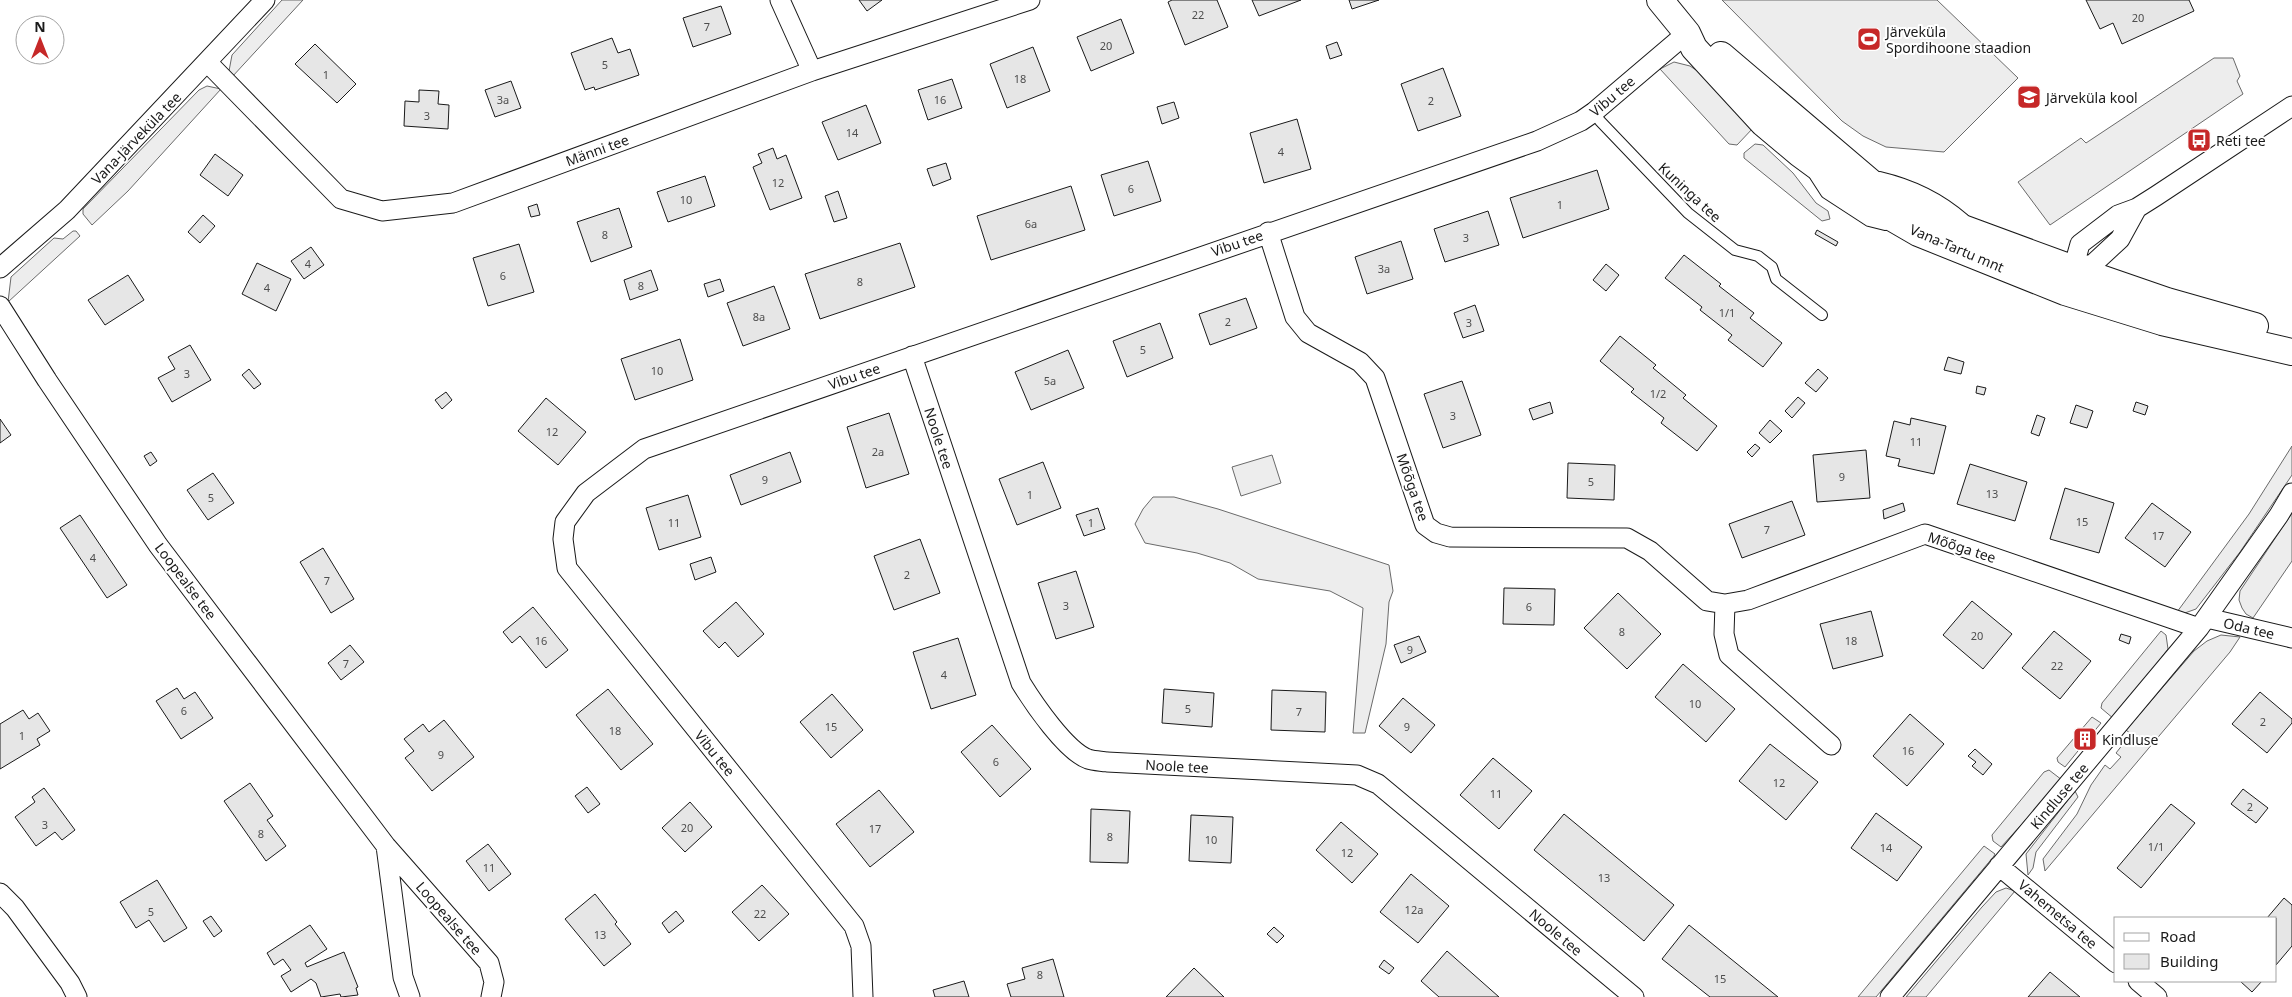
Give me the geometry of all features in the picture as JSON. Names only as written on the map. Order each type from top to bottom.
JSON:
[{"type":"street","name":"Vana-Järveküla tee","points":[[0,268],[67,210],[208,63],[265,0]]},
{"type":"street","points":[[780,0],[812,71]]},
{"type":"street","name":"Männi tee","points":[[208,63],[341,199],[382,211],[453,203],[812,71],[1030,0]]},
{"type":"street","name":"Vana-Tartu mnt","points":[[1660,0],[1687,33],[1694,48],[1763,123],[1800,154],[1868,204],[1918,233],[2070,281],[2167,301],[2292,337]]},
{"type":"street","name":"Vana-Tartu mnt","points":[[1687,33],[1704,40],[1875,186],[1949,223],[1982,235],[2070,281],[2162,322],[2292,352]]},
{"type":"street","name":"Vibu tee","points":[[863,997],[861,946],[854,926],[567,568],[563,538],[565,522],[586,492],[644,449],[1268,232],[1537,141],[1581,121],[1594,112],[1687,33]]},
{"type":"street","points":[[2070,281],[2080,244],[2118,215],[2137,208],[2292,106]]},
{"type":"street","name":"Mõõga tee","points":[[1268,232],[1296,317],[1308,333],[1360,362],[1375,378],[1424,525],[1436,533],[1450,537],[1627,538],[1650,551],[1707,601],[1725,604],[1748,600],[1925,534],[2203,623]]},
{"type":"street","name":"Loopealse tee","points":[[0,306],[47,380],[158,545],[386,846],[488,964],[494,982],[491,997]]},
{"type":"street","name":"Noole tee","points":[[912,356],[1021,683],[1035,706],[1074,751],[1088,759],[1107,762],[1357,775],[1378,784],[1634,997]]},
{"type":"street","name":"Kindluse tee","points":[[1890,997],[2203,623],[2280,515],[2292,493]]},
{"type":"street","points":[[1725,604],[1724,634],[1729,655],[1831,745]]},
{"type":"street","name":"Oda tee","points":[[2203,623],[2292,638]]},
{"type":"street","name":"Loopealse tee","points":[[386,846],[403,977],[410,997]]},
{"type":"street","name":"Vahemetsa tee","points":[[1999,866],[2114,960]]},
{"type":"street","points":[[0,893],[15,908],[70,983],[77,997]]},
{"type":"street","points":[[2139,982],[2157,997]]},
{"type":"lane","name":"Kuninga tee","points":[[1594,112],[1600,121],[1688,213],[1735,250],[1758,256],[1772,267],[1776,279],[1822,315]]},
{"type":"shaded area","points":[[282,0],[303,0],[232,77],[229,71],[232,55]]},
{"type":"shaded area","name":"Järveküla Spordihoone staadion","points":[[1722,0],[1937,0],[2018,78],[1944,152],[1886,147],[1863,136],[1842,121]]},
{"type":"shaded area","points":[[2214,58],[2233,58],[2240,76],[2237,81],[2243,94],[2050,225],[2018,182],[2081,138],[2086,143]]},
{"type":"shaded area","points":[[1674,62],[1690,66],[1702,74],[1754,127],[1737,145],[1729,144],[1660,69]]},
{"type":"shaded area","points":[[207,86],[221,89],[128,191],[92,225],[83,214],[83,209],[199,90]]},
{"type":"shaded area","points":[[1755,144],[1763,145],[1793,173],[1816,203],[1828,211],[1830,219],[1822,221],[1744,158],[1744,153]]},
{"type":"shaded area","points":[[73,231],[76,231],[80,236],[8,302],[11,277],[54,238],[63,239]]},
{"type":"shaded area","points":[[2292,446],[2292,475],[2240,552],[2196,609],[2182,614],[2177,612],[2249,514]]},
{"type":"shaded area","points":[[1272,455],[1281,483],[1241,496],[1232,467]]},
{"type":"shaded area","points":[[1153,497],[1174,497],[1218,509],[1389,565],[1393,591],[1389,602],[1386,644],[1365,733],[1353,733],[1363,608],[1330,591],[1258,579],[1230,563],[1197,553],[1145,543],[1135,524],[1143,509]]},
{"type":"shaded area","points":[[2292,513],[2292,561],[2253,618],[2246,614],[2242,608],[2239,600],[2240,591]]},
{"type":"shaded area","points":[[2161,631],[2166,635],[2168,649],[2114,719],[2101,708],[2102,703]]},
{"type":"shaded area","points":[[2221,635],[2240,637],[2230,652],[2045,871],[2043,859],[2077,814],[2091,785],[2105,765],[2110,769],[2121,757],[2116,753],[2131,734],[2126,730],[2194,651],[2207,641]]},
{"type":"shaded area","points":[[2092,717],[2101,723],[2092,734],[2087,731],[2078,741],[2082,746],[2065,767],[2058,762],[2057,758]]},
{"type":"shaded area","points":[[2049,770],[2062,780],[2001,847],[1993,841],[1992,835],[2044,772]]},
{"type":"shaded area","points":[[2075,791],[2078,797],[2036,852],[2033,868],[2028,875],[2026,854]]},
{"type":"shaded area","points":[[1984,846],[1995,854],[1994,856],[1876,997],[1858,997]]},
{"type":"shaded area","points":[[2006,888],[2015,891],[1926,997],[1906,997],[1982,907],[1996,892]]},
{"type":"building","points":[[859,0],[882,0],[867,11]]},
{"type":"building","points":[[1172,0],[1217,0],[1228,27],[1185,45],[1168,2]]},
{"type":"building","points":[[1252,0],[1301,0],[1259,16]]},
{"type":"building","points":[[1349,0],[1379,0],[1352,9]]},
{"type":"building","points":[[2086,0],[2189,0],[2194,11],[2122,44],[2113,23],[2100,29]]},
{"type":"building","points":[[721,6],[731,34],[693,47],[683,18]]},
{"type":"building","points":[[1121,19],[1134,53],[1091,71],[1077,37]]},
{"type":"building","points":[[612,38],[618,53],[630,49],[639,75],[595,90],[594,87],[585,90],[571,53]]},
{"type":"building","points":[[1337,42],[1342,55],[1330,59],[1326,46]]},
{"type":"building","points":[[315,44],[356,84],[337,103],[295,64]]},
{"type":"building","points":[[1033,47],[1050,91],[1007,108],[990,64]]},
{"type":"building","points":[[1443,68],[1461,116],[1418,131],[1401,84]]},
{"type":"building","points":[[952,79],[962,108],[928,120],[918,90]]},
{"type":"building","points":[[511,81],[521,108],[495,117],[485,90]]},
{"type":"building","points":[[419,90],[439,91],[438,104],[449,105],[448,129],[404,126],[405,101],[419,102]]},
{"type":"building","points":[[1174,102],[1179,118],[1162,124],[1157,107]]},
{"type":"building","points":[[866,105],[881,143],[838,160],[822,122]]},
{"type":"building","points":[[1297,119],[1311,169],[1264,183],[1250,133]]},
{"type":"building","points":[[773,148],[777,159],[786,155],[802,198],[770,210],[753,167],[762,163],[758,154]]},
{"type":"building","points":[[215,154],[243,175],[228,196],[200,175]]},
{"type":"building","points":[[1148,161],[1161,201],[1114,216],[1101,175]]},
{"type":"building","points":[[946,163],[951,179],[933,186],[927,169]]},
{"type":"building","points":[[1597,170],[1609,209],[1523,238],[1510,198]]},
{"type":"building","points":[[705,176],[715,206],[668,222],[657,192]]},
{"type":"building","points":[[1071,186],[1085,230],[991,260],[977,216]]},
{"type":"building","points":[[838,191],[847,218],[834,222],[825,196]]},
{"type":"building","points":[[537,204],[540,215],[531,217],[528,207]]},
{"type":"building","points":[[619,208],[632,247],[591,262],[577,222]]},
{"type":"building","points":[[1488,211],[1499,245],[1445,262],[1434,229]]},
{"type":"building","points":[[203,215],[215,226],[200,243],[188,232]]},
{"type":"building","points":[[1817,230],[1838,242],[1836,246],[1815,234]]},
{"type":"building","points":[[1401,241],[1413,279],[1367,294],[1355,257]]},
{"type":"building","points":[[900,243],[915,287],[820,319],[805,274]]},
{"type":"building","points":[[519,244],[534,292],[488,306],[473,258]]},
{"type":"building","points":[[311,247],[324,265],[304,279],[291,261]]},
{"type":"building","points":[[1684,255],[1721,284],[1719,286],[1754,313],[1750,318],[1782,343],[1763,367],[1728,340],[1732,335],[1700,310],[1702,307],[1665,278]]},
{"type":"building","points":[[257,263],[291,279],[276,311],[242,294]]},
{"type":"building","points":[[1606,264],[1619,275],[1606,291],[1593,280]]},
{"type":"building","points":[[651,270],[658,290],[630,300],[624,280]]},
{"type":"building","points":[[128,275],[144,300],[105,325],[88,300]]},
{"type":"building","points":[[720,279],[724,291],[708,297],[704,284]]},
{"type":"building","points":[[774,286],[790,329],[743,346],[727,303]]},
{"type":"building","points":[[1246,298],[1257,328],[1210,345],[1199,314]]},
{"type":"building","points":[[1475,305],[1484,331],[1463,338],[1454,313]]},
{"type":"building","points":[[1160,323],[1173,358],[1127,377],[1113,341]]},
{"type":"building","points":[[1620,336],[1656,365],[1653,368],[1686,395],[1683,398],[1717,426],[1697,451],[1661,423],[1664,418],[1631,392],[1634,389],[1600,361]]},
{"type":"building","points":[[680,339],[693,380],[635,400],[621,359]]},
{"type":"building","points":[[190,345],[211,380],[172,402],[158,378],[175,369],[168,357]]},
{"type":"building","points":[[1068,350],[1084,388],[1031,410],[1015,372]]},
{"type":"building","points":[[1948,357],[1964,362],[1961,374],[1944,370]]},
{"type":"building","points":[[249,369],[261,384],[254,389],[242,375]]},
{"type":"building","points":[[1818,369],[1828,378],[1816,392],[1805,383]]},
{"type":"building","points":[[1462,381],[1481,435],[1443,448],[1424,394]]},
{"type":"building","points":[[1977,386],[1986,388],[1984,395],[1976,393]]},
{"type":"building","points":[[446,392],[452,400],[442,409],[435,400]]},
{"type":"building","points":[[1798,397],[1805,403],[1792,418],[1785,411]]},
{"type":"building","points":[[546,398],[586,432],[558,465],[518,431]]},
{"type":"building","points":[[1550,402],[1553,413],[1533,420],[1529,409]]},
{"type":"building","points":[[2136,402],[2148,406],[2145,415],[2133,411]]},
{"type":"building","points":[[2076,405],[2093,411],[2087,428],[2070,423]]},
{"type":"building","points":[[889,413],[909,474],[866,488],[847,427]]},
{"type":"building","points":[[2037,415],[2045,418],[2039,436],[2031,433]]},
{"type":"building","points":[[1911,418],[1946,426],[1934,474],[1898,466],[1900,459],[1886,456],[1894,421],[1910,425]]},
{"type":"building","points":[[0,419],[11,435],[0,443]]},
{"type":"building","points":[[1770,420],[1782,431],[1770,443],[1759,433]]},
{"type":"building","points":[[1755,444],[1760,448],[1752,457],[1747,452]]},
{"type":"building","points":[[1866,450],[1870,498],[1817,502],[1813,455]]},
{"type":"building","points":[[151,452],[157,461],[150,466],[144,456]]},
{"type":"building","points":[[790,452],[801,482],[741,505],[730,475]]},
{"type":"building","points":[[1043,462],[1061,508],[1017,525],[999,479]]},
{"type":"building","points":[[1568,463],[1615,465],[1614,500],[1567,498]]},
{"type":"building","points":[[1970,464],[2027,482],[2015,521],[1957,504]]},
{"type":"building","points":[[213,473],[234,503],[208,520],[187,490]]},
{"type":"building","points":[[2065,488],[2114,503],[2099,553],[2050,539]]},
{"type":"building","points":[[688,495],[701,537],[659,550],[646,508]]},
{"type":"building","points":[[1792,501],[1805,535],[1742,558],[1729,524]]},
{"type":"building","points":[[1903,503],[1905,511],[1884,519],[1883,510]]},
{"type":"building","points":[[2152,503],[2191,532],[2165,567],[2125,538]]},
{"type":"building","points":[[1098,508],[1105,529],[1084,536],[1076,515]]},
{"type":"building","points":[[80,515],[127,585],[107,598],[60,528]]},
{"type":"building","points":[[920,539],[940,593],[894,610],[874,556]]},
{"type":"building","points":[[323,548],[354,599],[331,613],[300,562]]},
{"type":"building","points":[[711,557],[716,572],[695,580],[690,564]]},
{"type":"building","points":[[1076,571],[1094,627],[1056,639],[1038,583]]},
{"type":"building","points":[[1504,588],[1555,589],[1554,625],[1503,624]]},
{"type":"building","points":[[1618,593],[1661,634],[1627,669],[1584,628]]},
{"type":"building","points":[[1972,601],[2012,634],[1983,669],[1943,635]]},
{"type":"building","points":[[736,602],[764,634],[738,657],[725,642],[719,648],[703,631]]},
{"type":"building","points":[[533,607],[568,650],[546,668],[520,636],[512,643],[503,632]]},
{"type":"building","points":[[1871,611],[1883,656],[1833,669],[1820,624]]},
{"type":"building","points":[[2054,631],[2091,661],[2060,699],[2022,668]]},
{"type":"building","points":[[2121,634],[2131,637],[2129,644],[2119,640]]},
{"type":"building","points":[[1419,636],[1426,652],[1401,663],[1394,645]]},
{"type":"building","points":[[958,638],[976,695],[931,709],[913,652]]},
{"type":"building","points":[[350,645],[364,662],[341,680],[328,663]]},
{"type":"building","points":[[1683,664],[1735,709],[1706,742],[1655,697]]},
{"type":"building","points":[[177,688],[184,699],[195,692],[213,718],[181,739],[156,701]]},
{"type":"building","points":[[608,689],[653,744],[621,770],[576,715]]},
{"type":"building","points":[[1164,689],[1214,693],[1212,727],[1162,723]]},
{"type":"building","points":[[1272,690],[1326,692],[1325,732],[1271,730]]},
{"type":"building","points":[[2260,692],[2292,719],[2292,723],[2267,753],[2232,724]]},
{"type":"building","points":[[832,694],[863,730],[831,758],[800,722]]},
{"type":"building","points":[[1403,698],[1435,725],[1411,753],[1379,726]]},
{"type":"building","points":[[23,710],[29,719],[38,713],[50,731],[37,739],[40,745],[0,769],[0,724]]},
{"type":"building","points":[[1910,714],[1944,744],[1907,786],[1873,756]]},
{"type":"building","points":[[444,720],[474,757],[432,791],[405,758],[414,751],[404,739],[423,724],[429,732]]},
{"type":"building","points":[[992,725],[1031,769],[1000,797],[961,752]]},
{"type":"building","points":[[1770,744],[1818,782],[1786,820],[1739,781]]},
{"type":"building","points":[[1975,749],[1992,764],[1983,775],[1972,766],[1976,762],[1968,756]]},
{"type":"building","points":[[1493,758],[1532,791],[1499,829],[1460,795]]},
{"type":"building","points":[[250,783],[273,816],[267,820],[286,846],[266,861],[224,801]]},
{"type":"building","points":[[587,787],[600,804],[588,813],[575,796]]},
{"type":"building","points":[[44,788],[75,830],[62,840],[55,832],[36,846],[15,817],[35,802],[32,797]]},
{"type":"building","points":[[2243,789],[2268,808],[2256,823],[2231,804]]},
{"type":"building","points":[[879,790],[914,832],[870,867],[836,824]]},
{"type":"building","points":[[690,802],[712,827],[685,852],[662,828]]},
{"type":"building","points":[[2171,804],[2195,823],[2141,888],[2117,868]]},
{"type":"building","points":[[1091,809],[1130,811],[1128,863],[1090,862]]},
{"type":"building","points":[[1876,813],[1922,847],[1897,881],[1851,848]]},
{"type":"building","points":[[1564,814],[1674,905],[1644,941],[1534,850]]},
{"type":"building","points":[[1191,815],[1233,817],[1231,863],[1189,861]]},
{"type":"building","points":[[1341,822],[1378,854],[1352,883],[1316,850]]},
{"type":"building","points":[[488,844],[511,874],[489,891],[466,861]]},
{"type":"building","points":[[1411,874],[1449,906],[1418,943],[1380,912]]},
{"type":"building","points":[[157,880],[187,928],[164,942],[149,920],[136,928],[120,902]]},
{"type":"building","points":[[762,885],[789,914],[759,941],[732,912]]},
{"type":"building","points":[[595,894],[631,944],[604,966],[565,919]]},
{"type":"building","points":[[2284,898],[2292,905],[2292,946],[2277,964],[2277,917],[2268,917]]},
{"type":"building","points":[[676,911],[684,921],[669,933],[662,923]]},
{"type":"building","points":[[211,916],[222,931],[214,937],[203,921]]},
{"type":"building","points":[[310,925],[327,949],[305,963],[307,967],[344,952],[358,987],[356,988],[358,995],[341,997],[340,994],[321,997],[316,983],[311,979],[291,992],[281,976],[291,970],[283,959],[274,965],[267,953]]},
{"type":"building","points":[[1689,925],[1778,997],[1710,997],[1662,959]]},
{"type":"building","points":[[1274,927],[1284,936],[1277,943],[1267,934]]},
{"type":"building","points":[[1447,951],[1499,997],[1439,997],[1421,981]]},
{"type":"building","points":[[1053,959],[1064,997],[1011,997],[1007,984],[1025,979],[1022,968]]},
{"type":"building","points":[[1384,960],[1394,968],[1389,974],[1379,967]]},
{"type":"building","points":[[1194,968],[1224,997],[1166,997]]},
{"type":"building","points":[[2050,972],[2080,997],[2028,997]]},
{"type":"building","points":[[964,981],[969,997],[935,997],[933,990]]},
{"type":"building","points":[[2241,982],[2261,982],[2252,992]]},
{"type":"place","name":"Järveküla Spordihoone staadion","points":[[1869,39]]},
{"type":"place","name":"Järveküla kool","points":[[2029,97]]},
{"type":"place","name":"Reti tee","points":[[2199,140]]},
{"type":"place","name":"Kindluse","points":[[2085,739]]}]
